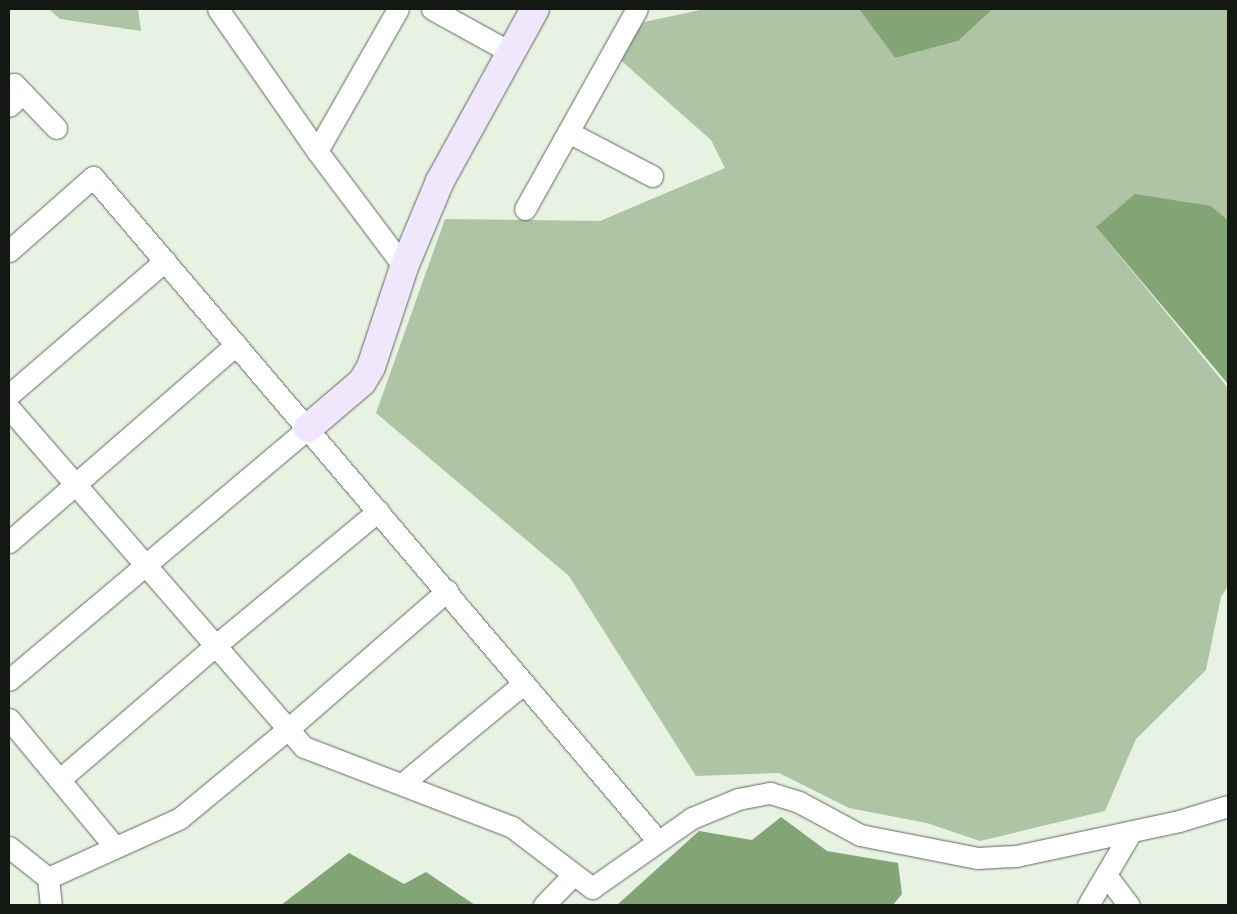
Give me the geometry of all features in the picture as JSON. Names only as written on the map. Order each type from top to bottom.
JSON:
[{"type":"street","points":[[218,9],[404,267]]},
{"type":"street","points":[[318,150],[398,9]]},
{"type":"street","points":[[432,9],[510,52]]},
{"type":"street","points":[[9,680],[362,382],[371,367],[404,267],[440,181],[535,9]]},
{"type":"street","points":[[525,209],[637,9]]},
{"type":"street","points":[[13,95],[56,128]]},
{"type":"street","points":[[568,132],[652,176]]},
{"type":"street","points":[[9,251],[93,177],[657,840]]},
{"type":"street","points":[[9,396],[165,261]]},
{"type":"street","points":[[9,542],[236,345]]},
{"type":"street","points":[[9,408],[304,748],[512,827],[592,888],[657,840],[692,818],[738,799],[770,793],[798,802],[860,835],[977,858],[1016,856],[1179,821],[1228,806]]},
{"type":"street","points":[[59,780],[215,646],[378,511]]},
{"type":"street","points":[[48,878],[180,818],[288,730],[447,591]]},
{"type":"street","points":[[402,784],[524,683]]},
{"type":"street","points":[[9,719],[115,848]]},
{"type":"street","points":[[1088,905],[1131,832]]},
{"type":"street","points":[[10,850],[48,878],[51,905]]},
{"type":"street","points":[[544,905],[573,875]]},
{"type":"street","points":[[1106,875],[1129,905]]},
{"type":"shaded area","points":[[49,9],[138,9],[141,31],[60,19]]},
{"type":"shaded area","points":[[705,9],[859,9],[895,58],[958,41],[993,9],[1228,9],[1228,220],[1211,206],[1096,227],[1228,388],[1228,586],[1221,597],[1206,670],[1136,739],[1105,811],[980,841],[927,823],[849,808],[779,773],[696,776],[569,576],[376,413],[445,219],[600,221],[725,168],[711,140],[617,57],[644,22]]},
{"type":"shaded area","points":[[859,9],[993,9],[958,41],[895,58]]},
{"type":"shaded area","points":[[1135,194],[1211,206],[1228,220],[1228,384],[1096,227]]},
{"type":"shaded area","points":[[781,817],[827,851],[898,863],[902,894],[893,905],[617,905],[699,831],[752,840]]},
{"type":"shaded area","points":[[349,853],[404,884],[426,872],[475,905],[281,905]]}]
